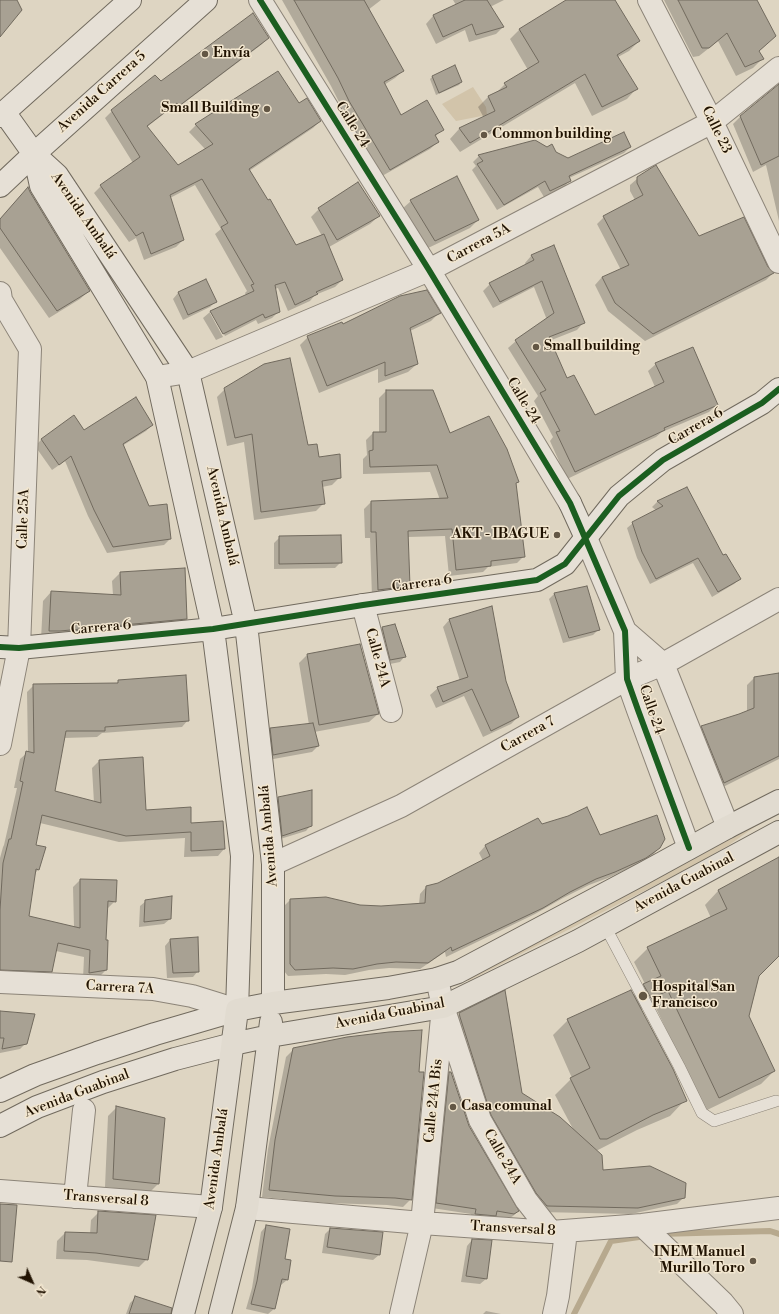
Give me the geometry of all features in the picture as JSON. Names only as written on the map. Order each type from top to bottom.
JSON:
[{"type":"main road","name":"Avenida Guabinal","points":[[237,1010],[273,1003],[388,988],[437,979],[458,972],[779,801]]},
{"type":"main road","name":"Avenida Guabinal","points":[[233,1044],[270,1036],[443,1007],[564,948],[779,832]]},
{"type":"main road","name":"Avenida Ambalá","points":[[220,1314],[247,1208],[273,1003]]},
{"type":"main road","name":"Avenida Ambalá","points":[[183,1314],[211,1207],[237,1010]]},
{"type":"street","points":[[34,154],[1,111],[130,0]]},
{"type":"street","name":"Avenida Carrera 5","points":[[0,186],[206,0]]},
{"type":"street","name":"Calle 24","points":[[260,0],[429,270],[570,503],[625,631],[627,679],[689,848]]},
{"type":"street","name":"Calle 23","points":[[649,0],[712,122],[779,262]]},
{"type":"street","name":"Carrera 5A","points":[[157,377],[188,372],[429,270],[712,122],[779,68]]},
{"type":"street","name":"Avenida Ambalá","points":[[34,154],[57,175],[188,372],[246,624],[274,864],[273,1003]]},
{"type":"street","name":"Avenida Ambalá","points":[[34,154],[42,186],[157,377],[213,629],[242,856],[237,1010]]},
{"type":"street","name":"Calle 25A","points":[[0,300],[30,349],[10,647],[0,744]]},
{"type":"street","name":"Carrera 6","points":[[10,647],[213,629],[363,605],[537,580],[565,564],[619,496],[663,460],[762,403],[779,389]]},
{"type":"street","name":"Carrera 7","points":[[274,864],[401,806],[627,679],[663,664],[779,599]]},
{"type":"street","name":"Calle 24A","points":[[363,605],[391,711]]},
{"type":"street","name":"Calle 24","points":[[625,631],[663,664],[728,827]]},
{"type":"street","name":"Calle 24A Bis","points":[[401,1314],[422,1223],[443,1007],[437,979]]},
{"type":"street","name":"Carrera 7A","points":[[0,982],[153,989],[192,996],[237,1010]]},
{"type":"street","name":"Calle 24A","points":[[443,1007],[480,1120],[526,1200],[559,1232]]},
{"type":"street","name":"Avenida Guabinal","points":[[0,1091],[35,1075],[98,1053],[155,1034],[237,1010]]},
{"type":"street","name":"Avenida Guabinal","points":[[0,1126],[37,1107],[103,1082],[174,1059],[233,1044]]},
{"type":"street","points":[[76,1197],[84,1110]]},
{"type":"street","name":"Transversal 8","points":[[0,1191],[211,1207]]},
{"type":"street","name":"Transversal 8","points":[[247,1208],[422,1223],[559,1232],[642,1225],[779,1208]]},
{"type":"street","points":[[642,1225],[723,1303],[732,1314]]},
{"type":"street","points":[[554,1314],[558,1296],[559,1232]]},
{"type":"lane","points":[[605,926],[679,1066],[702,1113],[714,1121],[776,1100]]},
{"type":"shaded area","points":[[473,87],[486,107],[487,115],[456,121],[442,104]]},
{"type":"shaded area","points":[[779,807],[779,814],[756,826],[729,845],[693,866],[468,981],[466,974],[644,883],[691,861]]},
{"type":"building","points":[[0,0],[17,0],[22,10],[0,37]]},
{"type":"building","points":[[294,0],[364,0],[404,71],[384,82],[401,115],[427,100],[444,130],[435,135],[439,142],[390,170],[349,101],[338,78]]},
{"type":"building","points":[[465,0],[487,0],[504,27],[476,35],[472,24],[443,37],[433,15]]},
{"type":"building","points":[[566,0],[615,0],[640,41],[617,55],[638,89],[602,107],[585,74],[470,143],[459,128],[495,111],[488,96],[507,87],[504,83],[539,62],[519,29]]},
{"type":"building","points":[[678,0],[757,0],[776,36],[759,51],[764,59],[745,67],[727,33],[709,48],[702,48]]},
{"type":"building","points":[[253,13],[269,38],[179,106],[177,103],[147,126],[178,165],[213,144],[195,124],[278,71],[299,103],[307,98],[321,121],[249,169],[268,200],[270,199],[296,245],[324,234],[343,280],[316,292],[318,294],[295,305],[285,282],[275,285],[280,312],[265,318],[263,314],[223,334],[210,311],[254,291],[251,285],[254,284],[221,227],[228,223],[202,179],[170,195],[184,240],[151,254],[143,232],[136,236],[100,185],[140,157],[111,110],[155,75],[161,81]]},
{"type":"building","points":[[455,65],[462,82],[439,93],[432,76]]},
{"type":"building","points":[[779,84],[779,156],[761,165],[740,116]]},
{"type":"building","points":[[624,132],[631,147],[569,176],[571,181],[550,191],[545,181],[504,205],[477,164],[483,161],[478,155],[535,140],[547,147],[552,144],[556,152],[568,158]]},
{"type":"building","points":[[656,165],[699,236],[744,217],[768,267],[774,273],[653,334],[615,303],[602,277],[629,265],[603,216],[643,195],[637,183],[637,177]]},
{"type":"building","points":[[457,176],[479,220],[435,241],[410,200]]},
{"type":"building","points":[[358,182],[380,216],[337,240],[318,208]]},
{"type":"building","points":[[28,187],[90,291],[57,311],[0,228],[0,219]]},
{"type":"building","points":[[554,245],[585,323],[549,337],[567,378],[574,375],[595,415],[664,382],[655,363],[693,347],[718,405],[664,428],[665,430],[575,472],[556,432],[560,431],[540,393],[546,390],[515,340],[554,313],[542,281],[500,302],[489,283],[534,260],[531,255]]},
{"type":"building","points":[[206,279],[217,302],[188,315],[178,292]]},
{"type":"building","points":[[427,290],[441,313],[410,328],[418,364],[385,376],[385,362],[327,386],[307,336],[342,322],[343,324],[400,296]]},
{"type":"building","points":[[290,358],[308,445],[317,444],[319,457],[340,454],[341,478],[322,481],[325,504],[261,512],[252,434],[235,438],[224,388],[264,364]]},
{"type":"building","points":[[386,390],[433,390],[450,433],[489,416],[507,449],[519,482],[516,483],[525,557],[491,561],[491,566],[456,570],[452,529],[408,531],[410,586],[378,590],[376,532],[371,532],[371,501],[448,498],[437,465],[370,467],[369,451],[373,450],[373,432],[386,432]]},
{"type":"building","points":[[136,397],[153,425],[123,444],[149,506],[167,504],[171,539],[113,547],[94,510],[71,456],[59,465],[41,439],[74,415],[84,430]]},
{"type":"building","points":[[687,487],[723,555],[726,554],[741,579],[718,592],[698,558],[656,579],[642,552],[632,522],[663,506],[657,501]]},
{"type":"building","points":[[341,535],[342,563],[279,564],[279,536]]},
{"type":"building","points":[[185,568],[187,619],[49,631],[51,591],[121,595],[120,572]]},
{"type":"building","points":[[587,586],[600,630],[569,638],[554,593]]},
{"type":"building","points":[[492,606],[506,681],[519,717],[491,731],[472,689],[443,702],[437,687],[468,677],[449,619]]},
{"type":"building","points":[[395,624],[406,657],[390,660],[382,627]]},
{"type":"building","points":[[360,644],[379,714],[319,725],[307,654]]},
{"type":"building","points":[[779,673],[779,756],[724,783],[701,726],[754,708],[754,677]]},
{"type":"building","points":[[186,675],[189,721],[105,727],[105,731],[66,731],[55,791],[101,803],[99,760],[143,757],[146,810],[191,807],[191,823],[223,821],[225,849],[191,851],[191,832],[126,836],[42,815],[36,845],[46,847],[39,870],[36,869],[29,916],[80,928],[80,879],[117,880],[116,902],[108,901],[106,940],[108,940],[107,970],[89,973],[90,950],[58,943],[52,972],[0,970],[0,910],[3,863],[9,839],[11,839],[23,782],[20,781],[26,751],[34,753],[33,684],[118,683],[118,680]]},
{"type":"building","points":[[313,723],[319,746],[273,755],[270,728]]},
{"type":"building","points":[[312,790],[312,826],[282,836],[278,797]]},
{"type":"building","points":[[587,807],[600,835],[657,815],[665,839],[660,848],[646,858],[596,879],[543,908],[452,951],[451,947],[428,963],[396,962],[353,969],[333,968],[295,970],[290,964],[290,899],[326,897],[360,905],[381,906],[425,903],[426,886],[438,883],[490,856],[485,845],[538,818],[542,824],[568,816]]},
{"type":"building","points":[[779,857],[779,956],[759,976],[749,1016],[775,1071],[719,1098],[668,991],[651,998],[643,984],[661,976],[647,947],[727,909],[718,890]]},
{"type":"building","points":[[172,896],[171,919],[144,922],[145,900]]},
{"type":"building","points":[[198,937],[199,972],[173,973],[170,939]]},
{"type":"building","points":[[505,990],[522,1093],[560,1117],[602,1155],[603,1170],[650,1166],[686,1183],[685,1198],[638,1208],[547,1206],[536,1193],[491,1115],[459,1013]]},
{"type":"building","points":[[631,990],[673,1069],[687,1101],[653,1115],[607,1139],[600,1139],[570,1078],[590,1068],[567,1019]]},
{"type":"building","points":[[0,1011],[35,1014],[27,1044],[2,1049],[4,1038],[0,1038]]},
{"type":"building","points":[[422,1030],[419,1072],[424,1072],[412,1200],[335,1196],[269,1190],[275,1140],[293,1048],[347,1037]]},
{"type":"building","points":[[449,1072],[451,1072],[469,1126],[519,1211],[514,1214],[497,1211],[496,1216],[475,1214],[476,1209],[436,1203]]},
{"type":"building","points":[[116,1106],[165,1118],[159,1184],[113,1179]]},
{"type":"building","points":[[0,1204],[17,1205],[12,1262],[0,1261]]},
{"type":"building","points":[[98,1211],[156,1215],[148,1260],[96,1253],[64,1251],[65,1232],[97,1233]]},
{"type":"building","points":[[266,1225],[290,1229],[285,1259],[291,1260],[288,1280],[282,1279],[275,1309],[251,1304],[257,1281]]},
{"type":"building","points":[[330,1228],[383,1232],[380,1255],[327,1247]]},
{"type":"building","points":[[472,1239],[492,1240],[487,1279],[466,1276]]},
{"type":"building","points":[[135,1296],[172,1308],[171,1314],[129,1314]]},
{"type":"waterway","points":[[659,1234],[770,1231],[779,1234]]},
{"type":"waterway","points":[[574,1314],[611,1241],[646,1236]]},
{"type":"cycle path","points":[[260,0],[429,270],[570,503],[625,631],[627,679],[689,848]]},
{"type":"cycle path","points":[[0,647],[19,648],[213,629],[363,605],[537,580],[565,564],[619,496],[663,460],[762,403],[779,389]]},
{"type":"place","name":"Envía","points":[[205,54]]},
{"type":"place","name":"Small Building","points":[[267,109]]},
{"type":"place","name":"Common building","points":[[484,135]]},
{"type":"place","name":"Small building","points":[[536,347]]},
{"type":"place","name":"AKT - IBAGUE","points":[[557,535]]},
{"type":"place","name":"Hospital San Francisco","points":[[643,996]]},
{"type":"place","name":"Casa comunal","points":[[453,1107]]},
{"type":"place","name":"INEM Manuel Murillo Toro","points":[[753,1261]]}]
